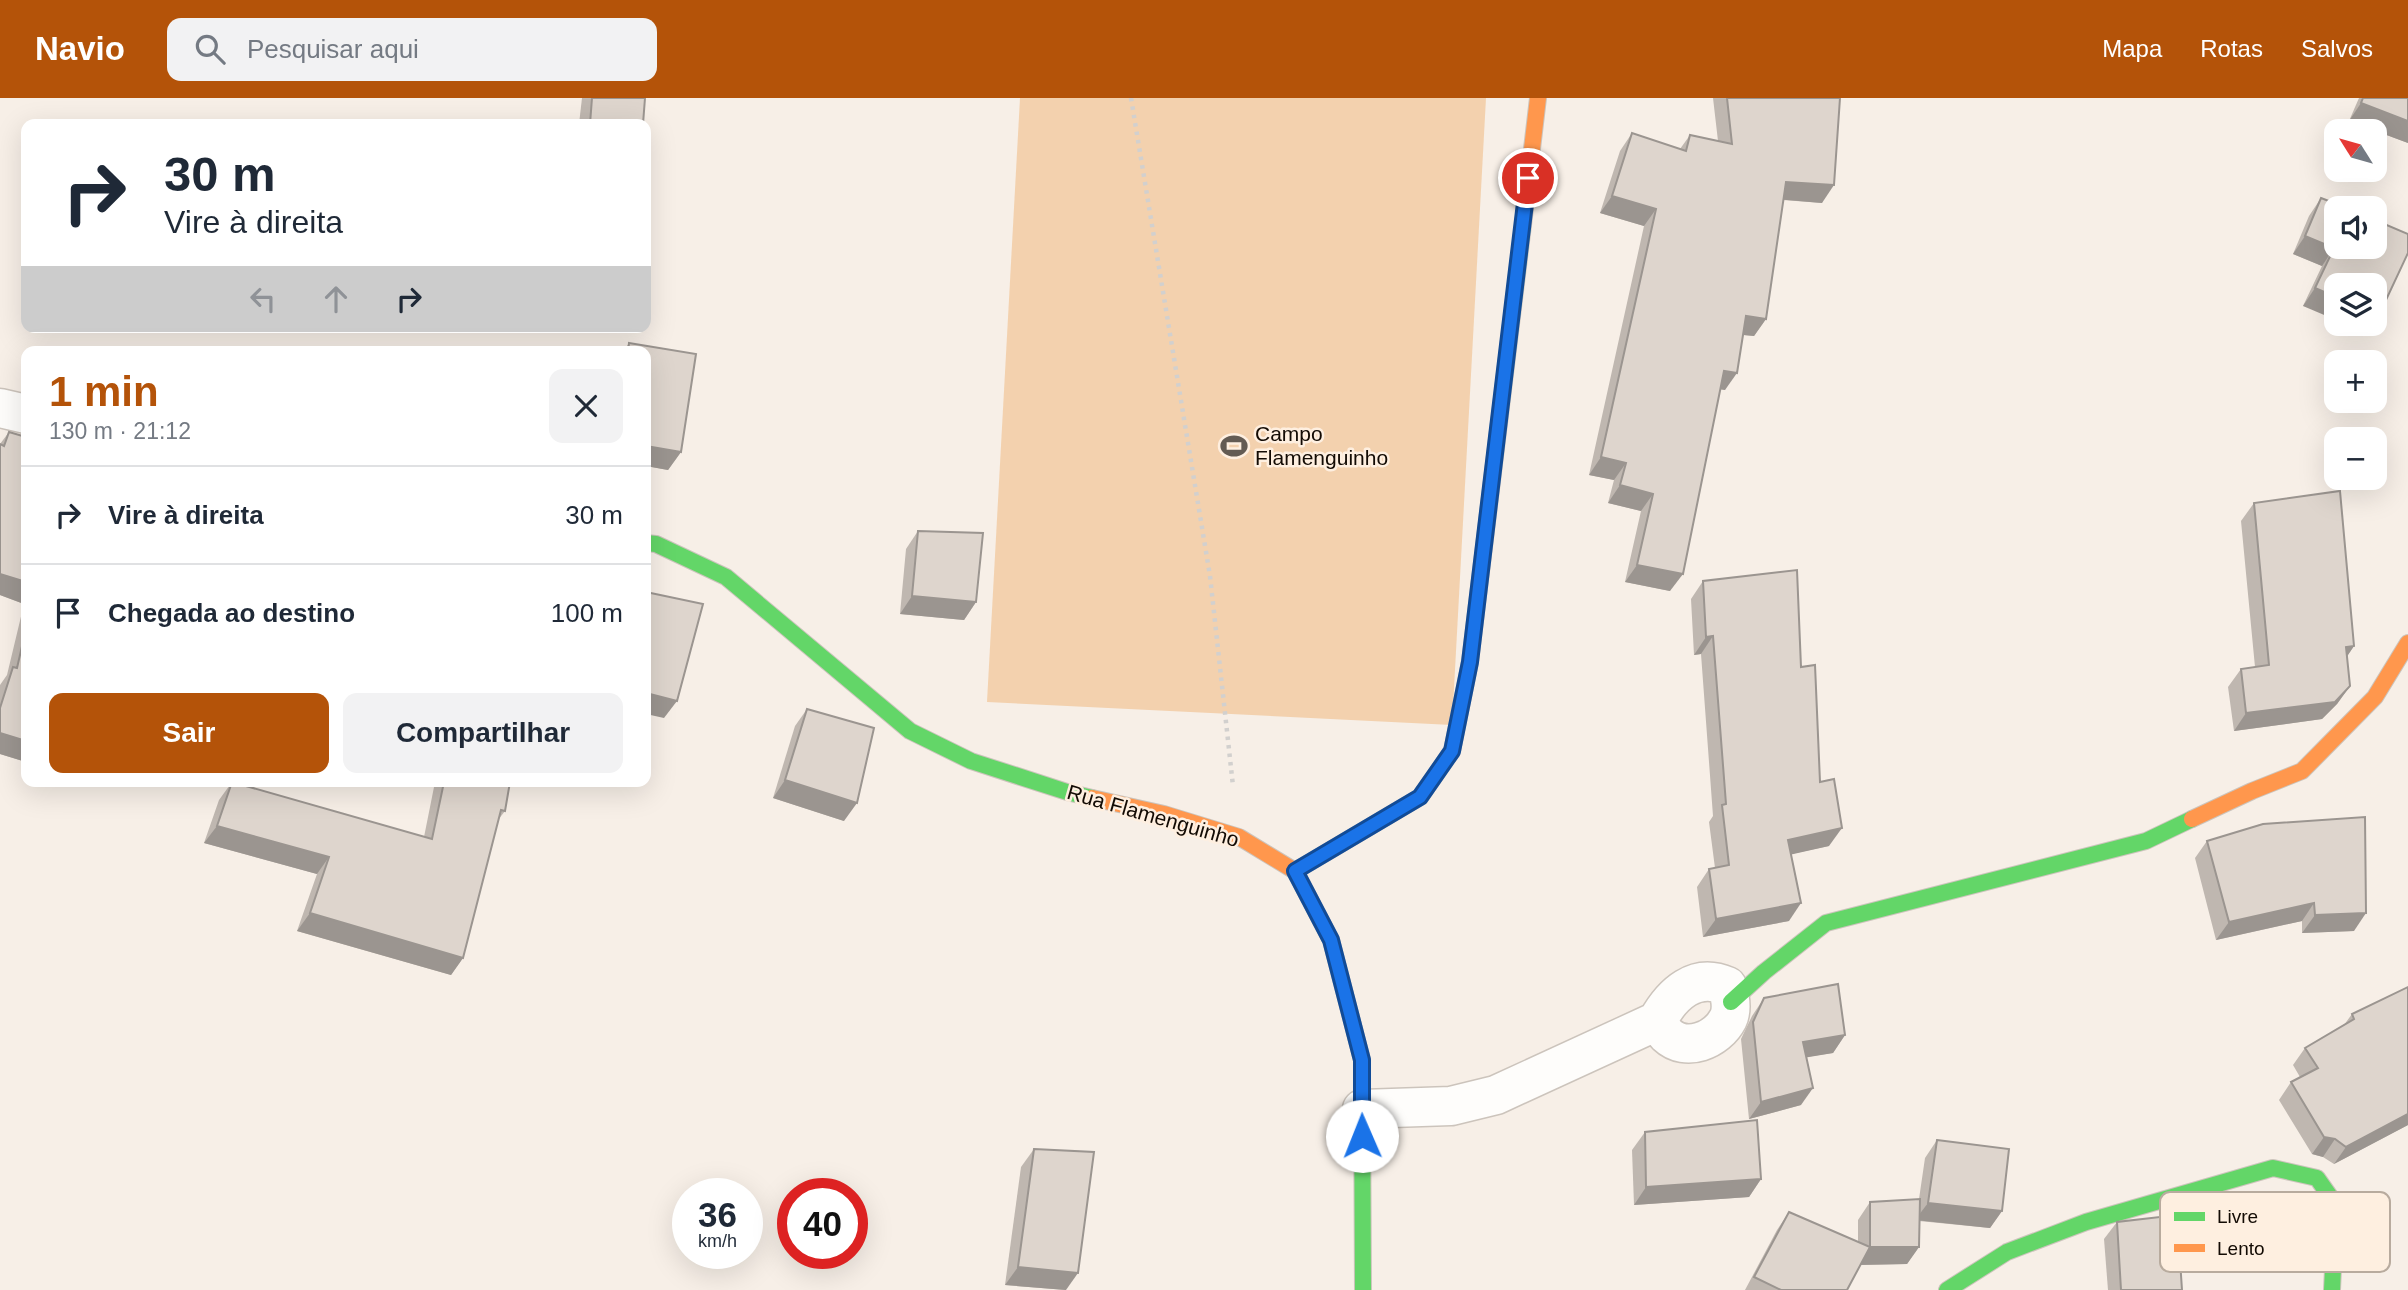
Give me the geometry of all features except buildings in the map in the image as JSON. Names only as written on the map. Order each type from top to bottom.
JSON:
[{"type":"street","points":[[1363,1290],[1362,1060],[1331,940],[1295,871],[1420,797],[1452,751],[1470,662],[1538,98]]},
{"type":"street","points":[[0,408],[21,413]]},
{"type":"street","name":"Rua Flamenguinho","points":[[651,543],[726,577],[910,730],[971,761],[1067,792],[1164,814],[1238,837],[1295,871]]},
{"type":"street","points":[[1362,1109],[1451,1106],[1496,1096],[1657,1021],[1678,993],[1694,984],[1713,980],[1727,986],[1731,1002],[1826,923],[2146,841],[2302,771],[2375,697],[2408,643]]},
{"type":"street","points":[[2190,1192],[2273,1168],[2317,1178],[2327,1192]]},
{"type":"street","points":[[1947,1290],[2007,1252],[2086,1222],[2160,1201]]},
{"type":"street","points":[[2332,1290],[2333,1272]]},
{"type":"path","points":[[1131,98],[1210,576],[1238,837]]},
{"type":"shaded area","name":"Campo Flamenguinho","points":[[1020,98],[1486,98],[1452,725],[987,702]]},
{"type":"traffic: fast","points":[[1295,871],[1420,797],[1452,751],[1470,662],[1523,225]]},
{"type":"traffic: fast","points":[[651,544],[726,577],[910,731],[971,761],[1092,798]]},
{"type":"traffic: fast","points":[[1731,1002],[1826,923],[2146,841],[2192,819]]},
{"type":"traffic: fast","points":[[1362,1092],[1363,1290]]},
{"type":"traffic: fast","points":[[2190,1192],[2273,1168],[2317,1178],[2327,1192]]},
{"type":"traffic: fast","points":[[1947,1290],[2007,1252],[2086,1222],[2160,1201]]},
{"type":"traffic: fast","points":[[2332,1290],[2333,1272]]},
{"type":"traffic: slow","points":[[1523,225],[1538,98]]},
{"type":"traffic: slow","points":[[2192,819],[2302,771],[2375,697],[2408,643]]},
{"type":"traffic: slow","points":[[1092,798],[1164,814],[1239,837],[1295,871],[1331,940],[1362,1060],[1362,1092]]},
{"type":"place","name":"Campo Flamenguinho","points":[[1234,446]]},
{"type":"route","points":[[1362,1136],[1362,1060],[1331,940],[1295,871],[1420,797],[1452,751],[1470,662],[1528,178]]}]
